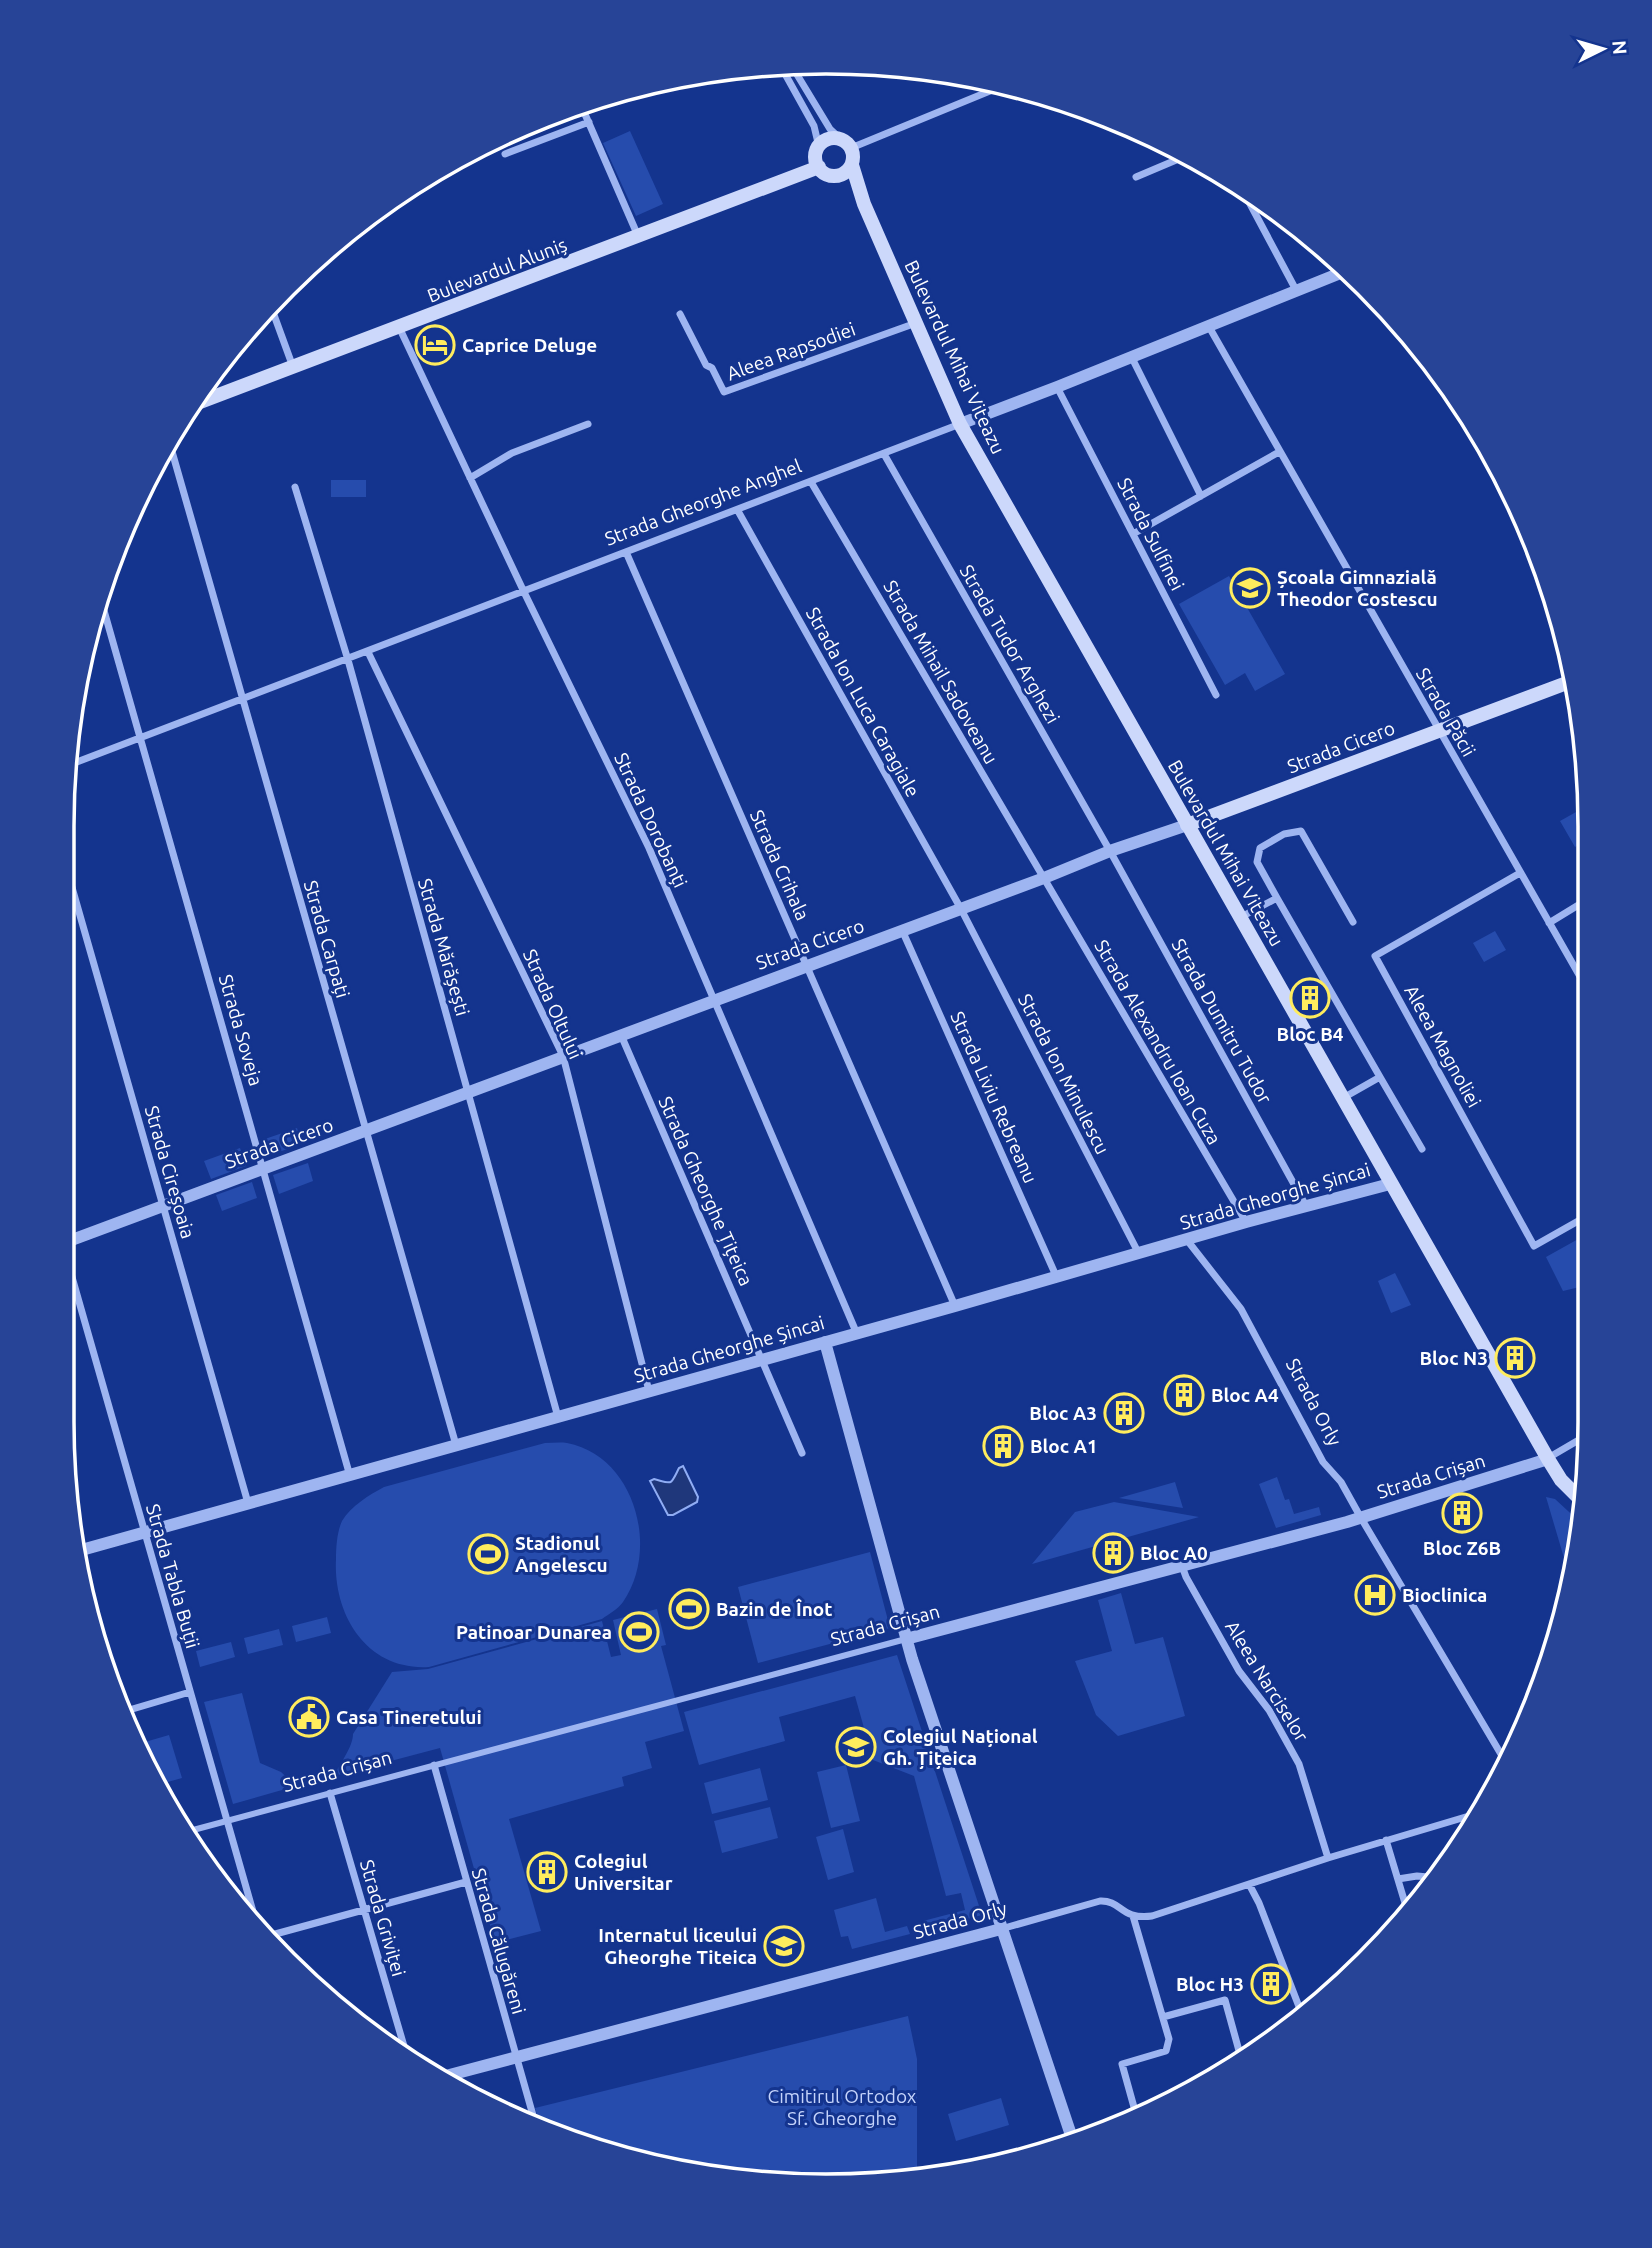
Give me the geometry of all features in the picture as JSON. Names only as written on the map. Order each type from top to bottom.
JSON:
[{"type":"main road","points":[[819,167],[816,158],[819,147],[826,140],[846,144]]},
{"type":"main road","name":"Bulevardul Mihai Viteazu","points":[[846,144],[853,153],[852,165],[864,204],[960,424],[1548,1459],[1561,1480],[1575,1494]]},
{"type":"main road","points":[[832,176],[844,174],[852,165]]},
{"type":"main road","name":"Bulevardul Mihai Viteazu","points":[[819,167],[844,183],[864,204]]},
{"type":"main road","name":"Bulevardul Aluniș","points":[[206,400],[819,167]]},
{"type":"main road","name":"Strada Cicero","points":[[1187,825],[1565,684]]},
{"type":"street","points":[[785,75],[814,127],[819,147]]},
{"type":"street","points":[[797,75],[830,129],[846,144],[988,91]]},
{"type":"street","points":[[585,113],[638,237]]},
{"type":"street","points":[[505,154],[589,122]]},
{"type":"street","points":[[1136,177],[1176,160]]},
{"type":"street","points":[[1250,205],[1296,290]]},
{"type":"street","name":"Strada Gheorghe Anghel","points":[[77,762],[1058,387],[1337,274]]},
{"type":"street","name":"Aleea Rapsodiei","points":[[680,314],[706,365],[712,368],[724,392],[916,323]]},
{"type":"street","points":[[274,315],[293,367]]},
{"type":"street","name":"Strada Păcii","points":[[1208,325],[1578,973]]},
{"type":"street","name":"Strada Dorobanți","points":[[399,327],[649,848],[857,1334]]},
{"type":"street","points":[[1132,358],[1201,496]]},
{"type":"street","name":"Strada Sulfinei","points":[[1058,387],[1216,695]]},
{"type":"street","points":[[470,478],[512,453],[588,424]]},
{"type":"street","points":[[1133,534],[1279,452]]},
{"type":"street","name":"Strada Carpați","points":[[172,453],[456,1446]]},
{"type":"street","name":"Strada Tudor Arghezi","points":[[884,454],[1110,851]]},
{"type":"street","name":"Strada Mihail Sadoveanu","points":[[811,482],[1044,878]]},
{"type":"street","name":"Strada Mărășești","points":[[295,487],[348,660],[558,1417]]},
{"type":"street","name":"Strada Ion Luca Caragiale","points":[[738,510],[961,909]]},
{"type":"street","name":"Strada Crihala","points":[[626,552],[955,1306]]},
{"type":"street","name":"Strada Soveja","points":[[105,612],[350,1476]]},
{"type":"street","name":"Strada Oltului","points":[[368,652],[563,1056],[649,1391]]},
{"type":"street","name":"Strada Cicero","points":[[74,1238],[961,909],[1110,851],[1187,825]]},
{"type":"street","points":[[1353,922],[1301,831],[1284,834],[1260,848],[1257,862],[1422,1149]]},
{"type":"street","name":"Strada Dumitru Tudor","points":[[1110,851],[1307,1206]]},
{"type":"street","name":"Aleea Magnoliei","points":[[1520,873],[1375,956],[1534,1246],[1578,1221]]},
{"type":"street","name":"Strada Alexandru Ioan Cuza","points":[[1044,878],[1246,1222]]},
{"type":"street","name":"Strada Cireșoaia","points":[[74,894],[248,1503]]},
{"type":"street","points":[[1241,918],[1277,898]]},
{"type":"street","points":[[1549,923],[1578,905]]},
{"type":"street","name":"Strada Ion Minulescu","points":[[961,909],[1139,1254]]},
{"type":"street","name":"Strada Liviu Rebreanu","points":[[902,930],[1057,1278]]},
{"type":"street","name":"Strada Gheorghe Țițeica","points":[[621,1034],[802,1453]]},
{"type":"street","points":[[1342,1098],[1380,1077]]},
{"type":"street","name":"Strada Gheorghe Șincai","points":[[85,1549],[1057,1278],[1246,1222],[1390,1184]]},
{"type":"street","name":"Strada Orly","points":[[1187,1240],[1245,1315],[1323,1462],[1341,1482],[1501,1755]]},
{"type":"street","name":"Strada Tabla Buții","points":[[74,1284],[252,1908]]},
{"type":"street","points":[[825,1342],[906,1639],[1071,2134]]},
{"type":"street","name":"Strada Crișan","points":[[194,1830],[1360,1518],[1548,1459],[1578,1441]]},
{"type":"street","name":"Aleea Narciselor","points":[[1182,1566],[1240,1671],[1269,1710],[1299,1764],[1328,1858]]},
{"type":"street","points":[[131,1710],[190,1692]]},
{"type":"street","name":"Strada Călugăreni","points":[[433,1765],[533,2115]]},
{"type":"street","name":"Strada Griviței","points":[[330,1793],[404,2045]]},
{"type":"street","points":[[1135,2108],[1122,2064],[1166,2051],[1169,2039],[1133,1916],[1152,1916],[1328,1858],[1466,1817]]},
{"type":"street","points":[[1385,1840],[1405,1902]]},
{"type":"street","points":[[1398,1879],[1425,1877]]},
{"type":"street","points":[[275,1934],[466,1882]]},
{"type":"street","points":[[1249,1884],[1265,1916],[1299,2007]]},
{"type":"street","name":"Strada Orly","points":[[451,2075],[1100,1901],[1115,1904],[1133,1916]]},
{"type":"street","points":[[1163,2017],[1225,2000],[1239,2051]]},
{"type":"green space","points":[[630,131],[663,204],[636,216],[603,143]]},
{"type":"green space","points":[[331,480],[366,480],[366,497],[331,497]]},
{"type":"green space","points":[[1229,576],[1285,674],[1255,691],[1245,673],[1225,685],[1179,604]]},
{"type":"green space","points":[[1578,811],[1578,845],[1575,847],[1560,821]]},
{"type":"green space","points":[[1495,931],[1506,950],[1484,962],[1473,943]]},
{"type":"green space","points":[[297,1128],[302,1144],[267,1156],[262,1140]]},
{"type":"green space","points":[[240,1148],[246,1166],[211,1179],[204,1161]]},
{"type":"green space","points":[[308,1163],[313,1181],[279,1194],[273,1175]]},
{"type":"green space","points":[[252,1182],[257,1198],[222,1211],[216,1195]]},
{"type":"green space","points":[[1578,1239],[1578,1287],[1563,1291],[1546,1257]]},
{"type":"green space","points":[[1395,1273],[1411,1305],[1391,1313],[1378,1281]]},
{"type":"green space","name":"Stadionul Angelescu","points":[[545,1443],[567,1443],[590,1451],[610,1466],[624,1485],[634,1508],[639,1532],[639,1557],[634,1580],[621,1605],[602,1619],[429,1667],[407,1666],[388,1660],[372,1649],[358,1636],[348,1619],[337,1580],[337,1540],[340,1525],[350,1510],[384,1487]]},
{"type":"green space","points":[[1277,1477],[1285,1500],[1289,1499],[1294,1514],[1319,1507],[1321,1515],[1276,1528],[1259,1484]]},
{"type":"green space","points":[[1175,1482],[1183,1508],[1119,1498]]},
{"type":"green space","points":[[1546,1497],[1555,1499],[1572,1515],[1564,1558]]},
{"type":"green space","points":[[1114,1502],[1199,1517],[1032,1564],[1075,1512]]},
{"type":"green space","points":[[870,1552],[890,1628],[758,1663],[738,1587]]},
{"type":"green space","points":[[1121,1593],[1135,1644],[1163,1637],[1185,1716],[1118,1736],[1096,1715],[1075,1661],[1112,1651],[1098,1600]]},
{"type":"green space","points":[[657,1609],[666,1645],[661,1646],[684,1731],[645,1742],[652,1768],[622,1777],[624,1786],[509,1819],[541,1931],[495,1943],[440,1748],[334,1776],[349,1750],[353,1734],[392,1672],[428,1669],[602,1621],[611,1657],[621,1655],[613,1620]]},
{"type":"green space","points":[[327,1617],[331,1633],[296,1642],[292,1626]]},
{"type":"green space","points":[[279,1629],[283,1645],[248,1654],[244,1638]]},
{"type":"green space","points":[[231,1642],[235,1657],[200,1667],[196,1651]]},
{"type":"green space","points":[[897,1655],[982,1915],[926,1930],[923,1921],[965,1910],[961,1893],[946,1896],[914,1776],[873,1760],[855,1696],[779,1717],[785,1741],[699,1765],[684,1712]]},
{"type":"green space","points":[[242,1693],[260,1763],[281,1772],[296,1786],[233,1804],[204,1702]]},
{"type":"green space","points":[[169,1735],[182,1778],[166,1783],[145,1742]]},
{"type":"green space","points":[[846,1765],[860,1821],[831,1828],[817,1772]]},
{"type":"green space","points":[[760,1768],[768,1800],[712,1814],[704,1783]]},
{"type":"green space","points":[[770,1807],[778,1838],[722,1853],[714,1821]]},
{"type":"green space","points":[[843,1829],[854,1872],[828,1880],[816,1837]]},
{"type":"green space","points":[[876,1898],[885,1932],[907,1926],[910,1934],[852,1949],[848,1936],[841,1937],[834,1910]]},
{"type":"green space","name":"Cimitirul Ortodox Sf. Gheorghe","points":[[908,2016],[917,2059],[917,2169],[826,2174],[728,2168],[631,2149],[584,2135],[538,2117],[535,2108]]},
{"type":"green space","points":[[1001,2098],[1009,2125],[956,2141],[948,2114]]},
{"type":"shaded area","points":[[683,1466],[698,1497],[697,1502],[668,1515],[650,1481],[654,1479],[670,1482]]},
{"type":"place","name":"Caprice Deluge","points":[[435,345]]},
{"type":"place","name":"Școala Gimnazială Theodor Costescu","points":[[1250,588]]},
{"type":"place","name":"Bloc B4","points":[[1310,998]]},
{"type":"place","name":"Bloc N3","points":[[1515,1358]]},
{"type":"place","name":"Bloc A4","points":[[1184,1395]]},
{"type":"place","name":"Bloc A3","points":[[1124,1413]]},
{"type":"place","name":"Bloc A1","points":[[1003,1446]]},
{"type":"place","name":"Bloc Z6B","points":[[1462,1513]]},
{"type":"place","name":"Bloc A0","points":[[1113,1553]]},
{"type":"place","name":"Stadionul Angelescu","points":[[488,1554]]},
{"type":"place","name":"Bioclinica","points":[[1375,1595]]},
{"type":"place","name":"Bazin de Înot","points":[[689,1609]]},
{"type":"place","name":"Patinoar Dunarea","points":[[639,1632]]},
{"type":"place","name":"Casa Tineretului","points":[[309,1717]]},
{"type":"place","name":"Colegiul Național Gh. Țițeica","points":[[856,1747]]},
{"type":"place","name":"Colegiul Universitar","points":[[547,1872]]},
{"type":"place","name":"Internatul liceului Gheorghe Titeica","points":[[784,1946]]},
{"type":"place","name":"Bloc H3","points":[[1271,1984]]}]
